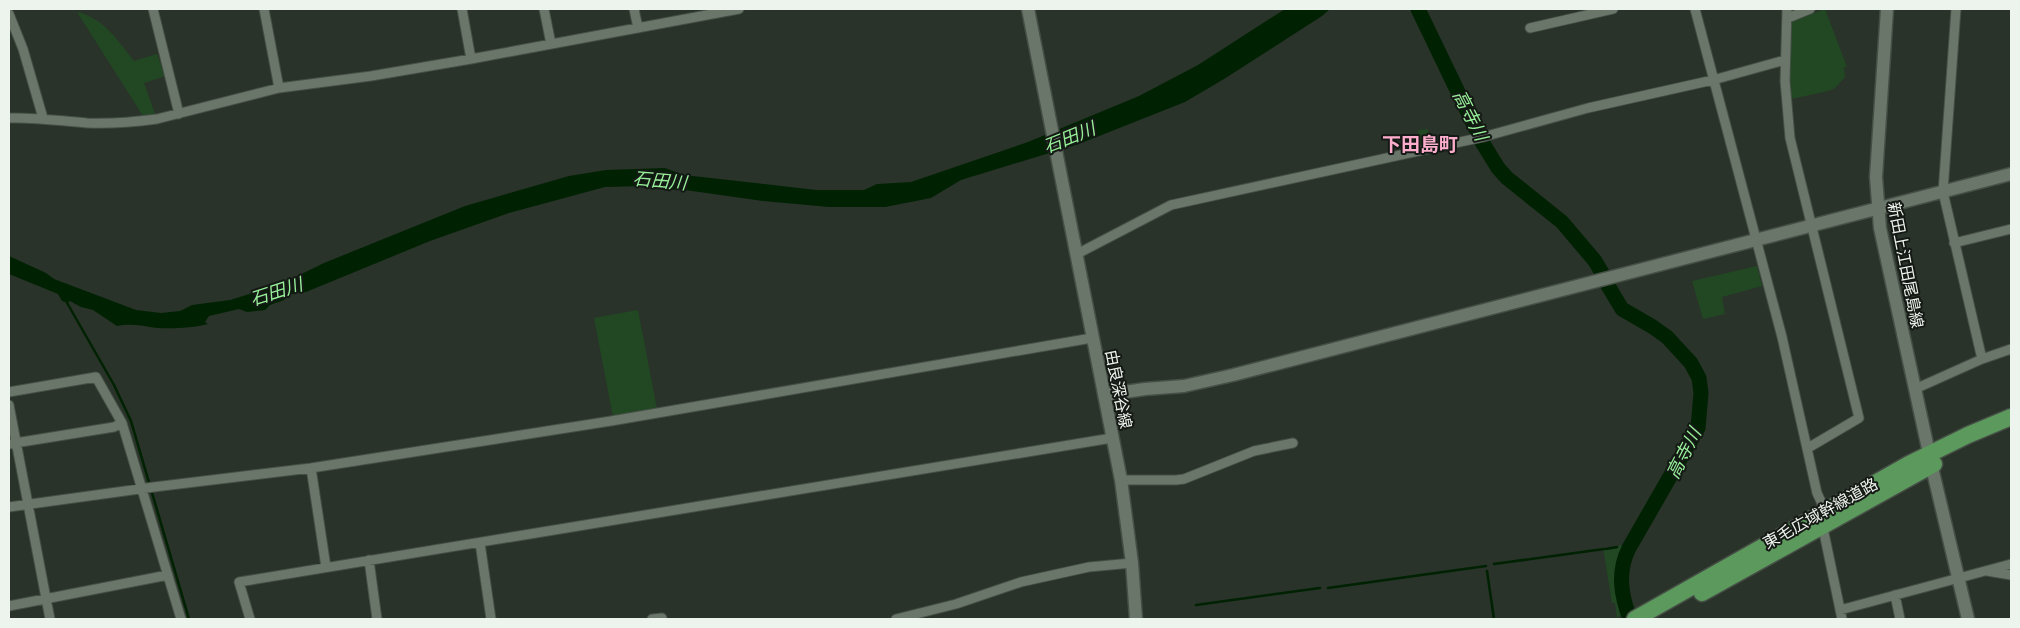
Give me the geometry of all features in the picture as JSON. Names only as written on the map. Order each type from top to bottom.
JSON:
[{"type":"highway","name":"東毛広域幹線道路","points":[[1656,619],[1820,527],[1931,460],[2011,417]]},
{"type":"highway","name":"東毛広域幹線道路","points":[[1636,619],[1825,510],[1931,460],[2011,429]]},
{"type":"street","points":[[153,9],[178,114]]},
{"type":"street","points":[[264,9],[279,88]]},
{"type":"street","points":[[462,9],[471,59]]},
{"type":"street","points":[[544,9],[551,44]]},
{"type":"street","points":[[634,9],[638,28]]},
{"type":"street","points":[[9,118],[43,118],[88,123],[138,121],[178,114],[279,88],[371,76],[471,59],[739,9]]},
{"type":"street","name":"由良深谷線","points":[[1028,9],[1121,480],[1132,563],[1136,619]]},
{"type":"street","points":[[1530,28],[1614,9]]},
{"type":"street","points":[[1695,9],[1782,337],[1817,493],[1825,510]]},
{"type":"street","points":[[1808,448],[1858,418],[1790,138],[1786,100],[1785,60],[1787,13],[1810,9]]},
{"type":"street","name":"新田上江田尾島線","points":[[1888,9],[1876,177],[1877,208],[1915,389],[1968,619]]},
{"type":"street","points":[[1956,9],[1943,192],[1982,359]]},
{"type":"street","points":[[9,14],[23,49],[43,118]]},
{"type":"street","points":[[1077,254],[1171,205],[1480,138],[1588,108],[1713,80],[1785,60]]},
{"type":"street","points":[[1104,395],[1184,386],[1233,375],[2011,174]]},
{"type":"street","points":[[1954,243],[2011,229]]},
{"type":"street","points":[[9,507],[147,487],[311,468],[620,420],[1092,338]]},
{"type":"street","points":[[1915,389],[1982,359],[2011,349]]},
{"type":"street","points":[[9,392],[96,377],[122,424],[147,487],[168,575],[181,619]]},
{"type":"street","points":[[9,405],[12,443],[29,504],[50,619]]},
{"type":"street","points":[[12,443],[122,424]]},
{"type":"street","points":[[250,619],[239,582],[1112,438]]},
{"type":"street","points":[[1121,480],[1184,479],[1254,451],[1293,443]]},
{"type":"street","points":[[311,468],[326,567]]},
{"type":"street","points":[[1820,527],[1824,533],[1841,614],[1895,595],[2011,564]]},
{"type":"street","points":[[480,543],[491,619]]},
{"type":"street","points":[[368,560],[377,619]]},
{"type":"street","points":[[896,619],[956,604],[1021,582],[1089,567],[1132,563]]},
{"type":"street","points":[[1984,571],[2011,575]]},
{"type":"street","points":[[9,606],[168,575]]},
{"type":"street","points":[[1895,595],[1900,619]]},
{"type":"street","points":[[652,619],[662,618]]},
{"type":"shaded area","points":[[1825,9],[1847,67],[1844,67],[1845,77],[1835,88],[1828,91],[1787,100],[1791,22]]},
{"type":"shaded area","points":[[77,12],[95,19],[110,31],[134,61],[157,54],[165,76],[144,83],[155,114],[143,116]]},
{"type":"shaded area","points":[[1428,129],[1430,145],[1419,147],[1418,130]]},
{"type":"shaded area","points":[[1757,266],[1762,286],[1722,297],[1725,314],[1703,319],[1692,281]]},
{"type":"shaded area","points":[[638,310],[657,409],[613,417],[594,318]]},
{"type":"shaded area","points":[[1672,458],[1677,459],[1620,560],[1618,586],[1624,613],[1617,618],[1615,603],[1612,603],[1603,548],[1617,549],[1617,546],[1624,545],[1670,466],[1669,461],[1671,462]]},
{"type":"water","name":"石田川","points":[[1285,9],[1330,9],[1224,79],[1185,102],[1079,144],[961,180],[931,198],[885,207],[829,207],[763,201],[685,190],[654,189],[645,186],[605,187],[509,213],[430,241],[306,292],[291,294],[284,300],[270,305],[265,310],[247,312],[239,309],[209,316],[205,322],[208,324],[183,328],[117,326],[93,310],[81,307],[70,301],[68,303],[62,301],[58,294],[9,274],[9,256],[46,273],[54,279],[136,310],[161,313],[180,311],[192,305],[230,300],[279,285],[324,263],[465,206],[569,176],[606,170],[665,168],[684,175],[816,190],[864,190],[877,184],[911,182],[1028,142],[1139,96],[1198,65]]},
{"type":"waterway","name":"高寺川","points":[[1418,9],[1482,142],[1498,168],[1507,178],[1562,222],[1595,261],[1602,273]]},
{"type":"waterway","name":"高寺川","points":[[1607,284],[1622,309],[1667,337],[1691,363],[1699,378],[1701,393],[1698,428],[1625,557],[1622,584],[1624,601],[1630,619]]},
{"type":"waterway","points":[[66,301],[114,385],[131,421],[189,619]]},
{"type":"waterway","points":[[1606,549],[1617,547]]},
{"type":"waterway","points":[[1494,564],[1604,549]]},
{"type":"waterway","points":[[1328,588],[1486,566]]},
{"type":"waterway","points":[[1487,571],[1494,619]]},
{"type":"waterway","points":[[1196,605],[1320,588]]},
{"type":"district","name":"下田島町","points":[[1420,144]]}]
